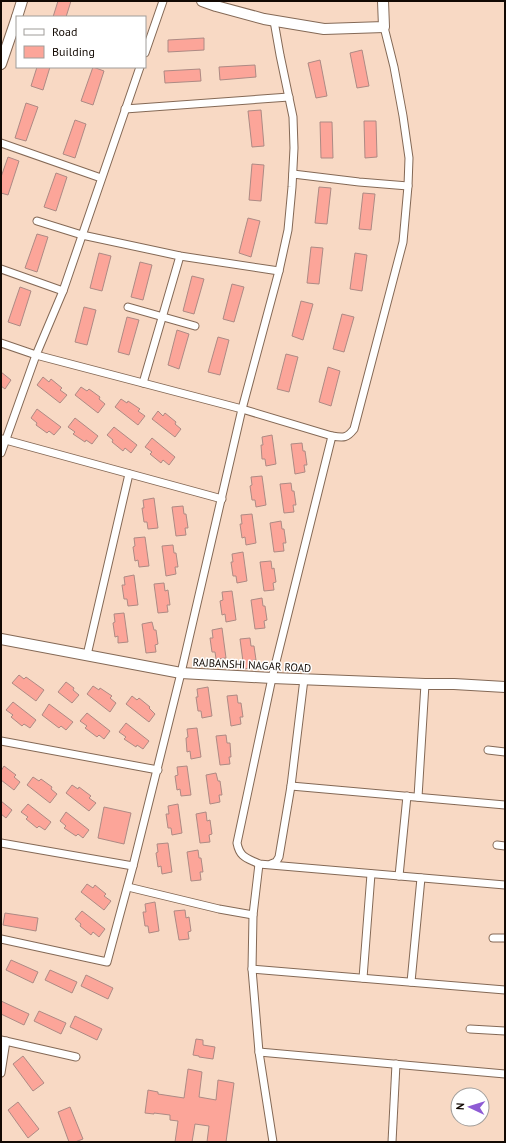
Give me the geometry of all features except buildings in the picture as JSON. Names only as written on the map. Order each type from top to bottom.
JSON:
[{"type":"street","points":[[17,16],[22,1]]},
{"type":"street","points":[[146,49],[163,1]]},
{"type":"street","points":[[202,1],[264,19],[324,29],[384,27]]},
{"type":"street","points":[[1,343],[36,355],[242,409],[332,436],[343,438],[350,435],[354,429],[403,242],[408,186],[409,158],[394,67],[384,27],[383,1]]},
{"type":"street","points":[[1,64],[16,20]]},
{"type":"street","points":[[1,939],[107,962],[128,887],[182,673],[242,409],[279,271],[288,230],[293,174],[293,117],[274,21]]},
{"type":"street","points":[[1,453],[3,440],[63,291],[140,68]]},
{"type":"street","points":[[125,109],[289,97]]},
{"type":"street","points":[[1,143],[101,178]]},
{"type":"street","points":[[293,174],[408,186]]},
{"type":"street","points":[[37,221],[82,235],[180,256],[279,271]]},
{"type":"street","points":[[143,383],[180,256]]},
{"type":"street","points":[[1,269],[63,291]]},
{"type":"street","points":[[128,307],[195,326]]},
{"type":"street","points":[[332,436],[272,678],[237,843],[238,850],[241,855],[259,864],[505,885]]},
{"type":"street","points":[[3,440],[222,499]]},
{"type":"street","points":[[87,655],[129,474]]},
{"type":"street","name":"RAJBANSHI NAGAR ROAD","points":[[1,639],[182,673],[505,687]]},
{"type":"street","points":[[271,864],[276,862],[278,858],[291,786],[304,679]]},
{"type":"street","points":[[418,797],[425,684]]},
{"type":"street","points":[[1,741],[158,770]]},
{"type":"street","points":[[488,750],[505,752]]},
{"type":"street","points":[[291,786],[505,806]]},
{"type":"street","points":[[400,876],[406,796]]},
{"type":"street","points":[[1,843],[133,866]]},
{"type":"street","points":[[497,845],[505,846]]},
{"type":"street","points":[[259,864],[253,915],[252,968],[259,1052],[273,1142]]},
{"type":"street","points":[[363,978],[371,874]]},
{"type":"street","points":[[412,982],[421,878]]},
{"type":"street","points":[[128,887],[219,909],[253,915]]},
{"type":"street","points":[[493,938],[505,938]]},
{"type":"street","points":[[252,968],[505,990]]},
{"type":"street","points":[[470,1029],[505,1031]]},
{"type":"street","points":[[1,1073],[3,1041],[76,1057]]},
{"type":"street","points":[[259,1052],[505,1074]]},
{"type":"street","points":[[392,1142],[396,1064]]}]
